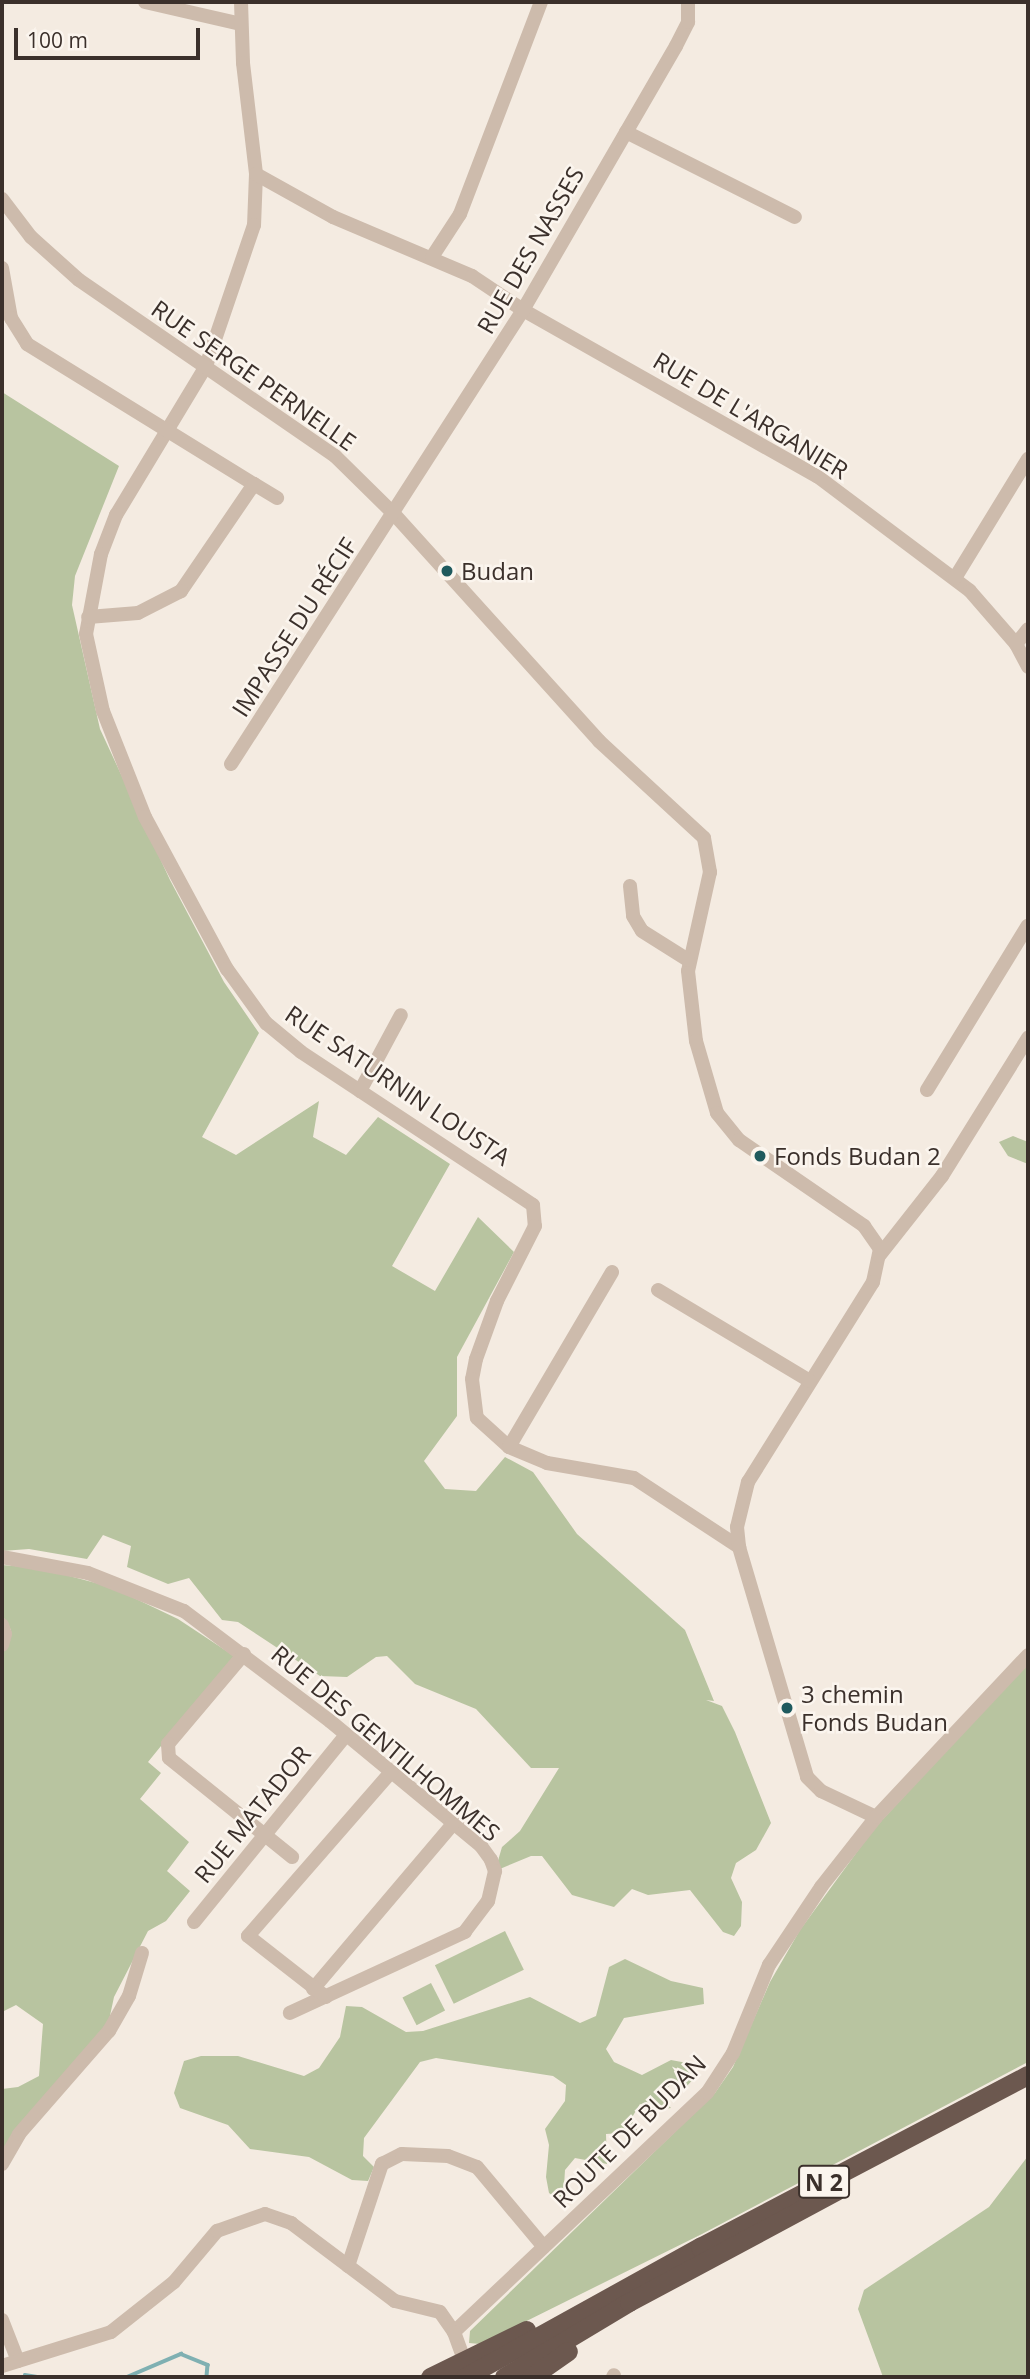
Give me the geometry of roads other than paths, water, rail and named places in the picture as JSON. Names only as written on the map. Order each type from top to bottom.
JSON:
[{"type":"highway","name":"N 2","points":[[504,2377],[625,2296],[1028,2075]]},
{"type":"highway","name":"N 2","points":[[625,2296],[1028,2087]]},
{"type":"highway","points":[[430,2377],[465,2368],[597,2296],[625,2296]]},
{"type":"highway","points":[[531,2377],[625,2296]]},
{"type":"street","points":[[145,2],[241,24]]},
{"type":"street","name":"RUE SATURNIN LOUSTA","points":[[241,2],[256,174],[254,225],[206,366],[110,529],[88,617],[92,672],[140,806],[227,968],[266,1023],[360,1091],[533,1205],[535,1226],[482,1335],[472,1379],[477,1419],[509,1447],[547,1463],[634,1478],[739,1547]]},
{"type":"street","points":[[432,257],[460,214],[541,2]]},
{"type":"street","name":"RUE DES NASSES","points":[[394,514],[523,310],[626,132],[682,34],[688,2]]},
{"type":"street","points":[[626,132],[795,216]]},
{"type":"street","name":"RUE DE L'ARGANIER","points":[[256,174],[333,217],[472,276],[523,310],[809,471],[955,578],[1016,644],[1028,667]]},
{"type":"street","name":"RUE SERGE PERNELLE","points":[[2,199],[58,264],[322,445],[394,514],[599,741],[700,832],[707,846],[710,872],[688,960],[696,1041],[721,1123],[782,1172],[864,1226],[876,1239],[880,1256]]},
{"type":"street","points":[[2,268],[10,318],[21,338],[276,498]]},
{"type":"street","points":[[955,578],[1028,459]]},
{"type":"street","points":[[88,617],[138,613],[181,591],[254,484]]},
{"type":"street","name":"IMPASSE DU RÉCIF","points":[[231,764],[394,514]]},
{"type":"street","points":[[1016,644],[1028,629]]},
{"type":"street","points":[[630,886],[633,916],[642,931],[688,960]]},
{"type":"street","points":[[927,1090],[1028,925]]},
{"type":"street","points":[[360,1091],[401,1015]]},
{"type":"street","points":[[876,1817],[821,1791],[807,1777],[739,1547],[737,1527],[748,1482],[873,1283],[880,1256],[942,1176],[1028,1038]]},
{"type":"street","points":[[509,1447],[612,1272]]},
{"type":"street","points":[[658,1290],[810,1381]]},
{"type":"street","name":"RUE DES GENTILHOMMES","points":[[2,1558],[45,1562],[115,1581],[184,1611],[244,1654],[481,1846],[495,1871],[488,1901],[473,1925],[420,1955],[290,2013]]},
{"type":"street","points":[[2,1625],[5,1634],[2,1645]]},
{"type":"street","points":[[244,1654],[168,1744],[167,1751],[169,1758],[292,1857]]},
{"type":"street","name":"ROUTE DE BUDAN","points":[[454,2332],[707,2093],[725,2069],[760,1983],[783,1939],[876,1817],[1028,1655]]},
{"type":"street","name":"RUE MATADOR","points":[[194,1922],[346,1735]]},
{"type":"street","points":[[327,1997],[313,1989],[248,1936],[391,1772]]},
{"type":"street","points":[[313,1989],[453,1824]]},
{"type":"street","points":[[2,2164],[19,2134],[109,2031],[129,1996],[142,1954]]},
{"type":"street","points":[[348,2266],[382,2164],[402,2154],[448,2156],[477,2167],[544,2247]]},
{"type":"street","points":[[2,2366],[84,2344],[122,2325],[174,2282],[209,2236],[254,2215],[272,2215],[291,2223],[395,2301],[440,2312],[454,2332],[465,2368]]},
{"type":"street","points":[[2,2320],[18,2361]]},
{"type":"waterway","points":[[127,2377],[181,2354],[208,2365],[207,2377]]},
{"type":"waterway","points":[[25,2375],[37,2377]]},
{"type":"place","name":"Budan","points":[[447,571]]},
{"type":"place","name":"Fonds Budan 2","points":[[760,1156]]},
{"type":"place","name":"3 chemin Fonds Budan","points":[[787,1708]]}]
